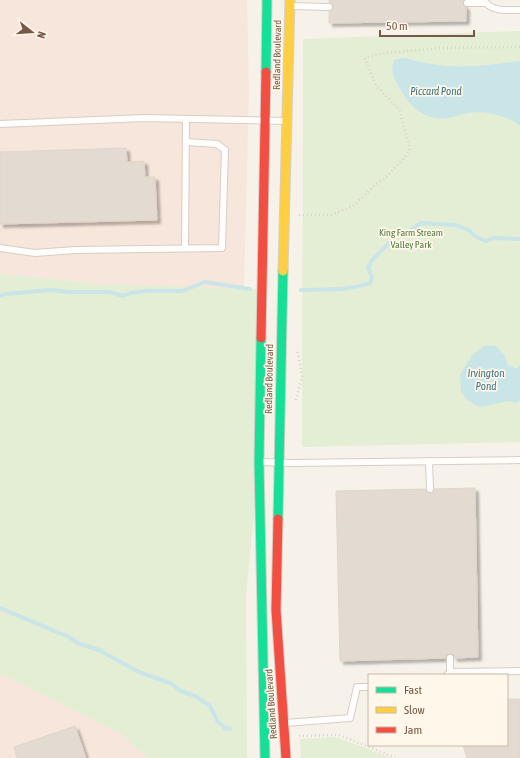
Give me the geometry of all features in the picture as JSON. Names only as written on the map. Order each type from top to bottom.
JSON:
[{"type":"main road","name":"Redland Boulevard","points":[[265,758],[259,462],[267,0]]},
{"type":"main road","name":"Redland Boulevard","points":[[286,758],[276,610],[286,120],[290,3]]},
{"type":"lane","points":[[466,3],[485,2],[491,7],[502,10],[520,10]]},
{"type":"lane","points":[[290,3],[329,7]]},
{"type":"lane","points":[[0,124],[144,118],[286,120]]},
{"type":"lane","points":[[185,248],[186,119]]},
{"type":"lane","points":[[0,248],[35,253],[75,250],[222,248],[225,150],[217,144],[186,142]]},
{"type":"lane","points":[[259,462],[520,460]]},
{"type":"lane","points":[[429,461],[430,489]]},
{"type":"lane","points":[[450,658],[449,674],[520,671]]},
{"type":"lane","points":[[283,723],[350,718],[357,687],[368,687]]},
{"type":"path","points":[[294,215],[331,215],[353,206],[375,185],[385,178],[410,150],[399,109],[376,86],[365,58],[378,54],[439,48],[520,46]]},
{"type":"path","points":[[296,736],[339,735],[396,758]]},
{"type":"shaded area","points":[[0,0],[247,0],[249,91],[244,289],[102,284],[0,274]]},
{"type":"shaded area","points":[[0,675],[7,677],[122,734],[134,747],[149,758],[0,758]]},
{"type":"green space","name":"King Farm Stream Valley Park","points":[[520,31],[520,442],[302,447],[303,39]]},
{"type":"green space","points":[[0,274],[102,284],[264,289],[259,462],[246,597],[247,758],[149,758],[134,747],[122,734],[7,677],[0,675]]},
{"type":"green space","points":[[336,737],[392,758],[301,758],[300,739]]},
{"type":"water","name":"Piccard Pond","points":[[402,58],[449,66],[480,66],[520,61],[520,126],[502,116],[481,112],[467,113],[451,118],[441,119],[433,118],[420,112],[404,96],[393,75],[392,68],[394,60]]},
{"type":"water","name":"Irvington Pond","points":[[485,345],[496,346],[505,356],[508,365],[517,369],[520,364],[520,401],[516,403],[507,401],[482,407],[467,400],[461,391],[460,375],[472,355]]},
{"type":"building","points":[[329,0],[464,0],[463,5],[466,7],[466,21],[329,23],[329,11],[333,10],[333,7]]},
{"type":"building","points":[[126,148],[127,162],[144,161],[145,177],[155,177],[157,220],[0,224],[0,152]]},
{"type":"building","points":[[475,488],[478,657],[454,658],[453,654],[450,654],[446,655],[446,658],[340,661],[336,491],[425,489],[426,492],[433,493],[434,489]]},
{"type":"building","points":[[508,699],[520,699],[520,758],[467,758],[463,746],[508,746]]},
{"type":"building","points":[[75,726],[86,758],[17,758],[14,747]]},
{"type":"waterway","points":[[301,290],[345,288],[362,286],[370,283],[372,278],[368,267],[372,260],[396,236],[421,223],[456,225],[468,230],[475,236],[485,241],[494,238],[520,239]]},
{"type":"waterway","points":[[0,296],[5,294],[51,290],[69,292],[109,292],[123,296],[145,291],[182,291],[205,282],[250,289]]},
{"type":"waterway","points":[[0,608],[69,637],[78,643],[99,650],[139,672],[170,683],[181,691],[195,696],[210,706],[218,722],[225,728],[230,729]]},
{"type":"traffic: fast","points":[[266,72],[267,0]]},
{"type":"traffic: fast","points":[[278,519],[283,271]]},
{"type":"traffic: fast","points":[[261,338],[259,462],[265,758]]},
{"type":"traffic: slow","points":[[283,271],[290,0]]},
{"type":"traffic: jam","points":[[261,338],[266,72]]},
{"type":"traffic: jam","points":[[278,519],[276,610],[286,758]]}]
